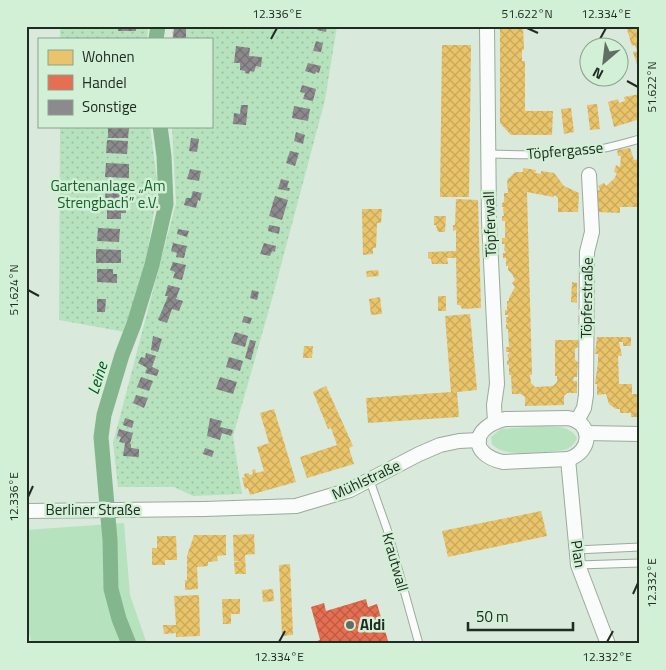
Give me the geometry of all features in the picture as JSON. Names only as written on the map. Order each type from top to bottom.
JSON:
[{"type":"street","name":"Töpferwall","points":[[487,26],[490,220],[497,384],[494,405],[495,422]]},
{"type":"street","name":"Töpferstraße","points":[[577,421],[584,408],[586,395],[587,252],[592,232],[589,175]]},
{"type":"street","points":[[567,418],[577,421],[583,426],[586,433],[585,448],[576,457],[568,459],[503,462],[494,460],[482,451],[479,440],[483,429],[505,419],[567,418]]},
{"type":"street","points":[[586,433],[640,434]]},
{"type":"street","name":"Mühlstraße","points":[[161,510],[296,506],[331,497],[370,481],[419,454],[440,445],[459,441],[479,440]]},
{"type":"street","name":"Plan","points":[[568,459],[578,565],[608,644]]},
{"type":"street","name":"Berliner Straße","points":[[26,511],[161,510]]},
{"type":"lane","name":"Töpfergasse","points":[[489,154],[577,153],[640,139]]},
{"type":"lane","name":"Krautwall","points":[[370,481],[386,529],[419,644]]},
{"type":"lane","points":[[576,550],[640,547]]},
{"type":"lane","points":[[578,565],[640,563]]},
{"type":"green space","points":[[60,26],[148,26],[147,38],[60,38]]},
{"type":"green space","points":[[173,26],[337,26],[325,100],[233,436],[242,494],[193,496],[174,487],[118,487],[113,443],[176,203],[172,128],[212,128],[212,38],[172,38]]},
{"type":"green space","name":"Gartenanlage „Am Strengbach” e.V.","points":[[60,128],[150,128],[158,187],[146,261],[125,332],[59,320]]},
{"type":"green space","points":[[542,426],[557,427],[570,431],[577,438],[575,443],[564,450],[536,453],[506,452],[492,444],[491,437],[501,429]]},
{"type":"green space","points":[[124,523],[130,595],[147,644],[32,644],[26,623],[26,530]]},
{"type":"building: Wohnen","points":[[500,26],[523,26],[524,50],[522,50],[522,61],[525,61],[525,111],[553,111],[552,135],[511,135],[500,123]]},
{"type":"building: Wohnen","points":[[626,26],[640,26],[640,74],[633,52],[637,51],[635,45],[632,46]]},
{"type":"building: Wohnen","points":[[442,45],[471,45],[469,197],[440,197]]},
{"type":"building: Wohnen","points":[[640,94],[640,119],[614,127],[608,102],[618,99],[619,103],[625,101],[624,97]]},
{"type":"building: Wohnen","points":[[597,104],[600,129],[590,130],[587,105]]},
{"type":"building: Wohnen","points":[[571,108],[574,132],[564,134],[561,109]]},
{"type":"building: Wohnen","points":[[630,148],[634,160],[640,159],[640,215],[637,207],[620,207],[620,213],[597,212],[597,191],[600,190],[598,186],[604,183],[606,186],[614,179],[617,173],[614,172],[616,165],[620,167],[621,156],[618,156],[617,150]]},
{"type":"building: Wohnen","points":[[523,168],[536,170],[535,173],[541,174],[541,171],[554,173],[564,186],[579,193],[578,212],[558,212],[558,198],[555,195],[553,197],[527,192],[531,383],[535,387],[553,386],[557,382],[557,376],[555,376],[555,340],[578,340],[578,347],[575,349],[575,360],[578,362],[577,377],[574,377],[573,381],[577,381],[577,393],[567,393],[564,396],[564,405],[525,406],[525,397],[521,394],[512,394],[511,375],[509,375],[509,365],[507,365],[509,360],[507,354],[509,352],[506,352],[506,347],[509,347],[508,329],[506,329],[506,324],[508,324],[506,317],[508,315],[505,315],[505,310],[507,310],[507,301],[509,301],[515,287],[512,283],[515,280],[508,270],[508,266],[506,266],[506,258],[503,258],[503,253],[506,253],[504,250],[505,244],[502,244],[502,238],[505,238],[505,221],[502,221],[504,207],[502,207],[502,203],[504,202],[504,193],[508,193],[507,180],[515,172],[523,172]]},
{"type":"building: Wohnen","points":[[456,199],[478,200],[481,308],[462,309],[460,305],[457,305],[456,258],[447,258],[448,264],[432,264],[431,259],[428,258],[428,252],[456,251],[456,230],[453,231],[453,225],[455,225]]},
{"type":"building: Wohnen","points":[[362,209],[382,209],[381,223],[377,223],[376,248],[373,248],[373,254],[363,255]]},
{"type":"building: Wohnen","points":[[434,216],[446,216],[445,232],[437,230],[436,225],[434,225]]},
{"type":"building: Wohnen","points":[[378,270],[379,276],[367,277],[366,271]]},
{"type":"building: Wohnen","points":[[572,282],[577,283],[577,303],[571,302]]},
{"type":"building: Wohnen","points":[[438,296],[446,296],[446,311],[438,311]]},
{"type":"building: Wohnen","points":[[380,297],[382,314],[371,315],[369,299]]},
{"type":"building: Wohnen","points":[[470,314],[477,390],[457,392],[459,417],[368,423],[366,398],[451,392],[445,316]]},
{"type":"building: Wohnen","points":[[597,337],[631,337],[631,346],[623,346],[623,342],[619,342],[622,356],[618,356],[619,384],[632,384],[632,394],[640,394],[640,417],[631,417],[631,413],[620,413],[620,409],[616,409],[609,404],[606,394],[597,395],[597,384],[595,384],[598,354],[595,354]]},
{"type":"building: Wohnen","points":[[304,346],[313,346],[312,358],[303,358]]},
{"type":"building: Wohnen","points":[[326,386],[353,446],[349,448],[354,464],[307,478],[300,457],[337,445],[331,428],[328,429],[313,392]]},
{"type":"building: Wohnen","points":[[274,409],[296,482],[250,495],[248,488],[245,489],[242,478],[245,477],[244,474],[253,474],[252,470],[255,469],[256,473],[264,471],[257,447],[269,443],[260,413]]},
{"type":"building: Wohnen","points":[[541,511],[547,536],[448,557],[442,531]]},
{"type":"building: Wohnen","points":[[254,534],[255,554],[245,555],[246,574],[235,574],[234,562],[243,561],[234,561],[233,535]]},
{"type":"building: Wohnen","points":[[194,535],[226,535],[226,555],[217,556],[218,561],[208,562],[208,566],[197,567],[198,589],[185,590],[187,556]]},
{"type":"building: Wohnen","points":[[157,536],[176,536],[177,560],[165,560],[165,565],[152,565],[152,548],[157,548]]},
{"type":"building: Wohnen","points":[[290,564],[293,635],[282,636],[279,565]]},
{"type":"building: Wohnen","points":[[273,589],[274,601],[263,602],[262,590]]},
{"type":"building: Wohnen","points":[[199,595],[200,636],[176,637],[176,633],[164,634],[163,625],[176,625],[174,596]]},
{"type":"building: Wohnen","points":[[222,599],[240,599],[240,614],[231,614],[231,624],[223,624]]},
{"type":"building: Handel","name":"Aldi","points":[[366,599],[368,607],[377,604],[389,644],[309,644],[320,640],[311,607],[324,603],[326,611]]},
{"type":"building: Sonstige","points":[[118,26],[136,27],[136,31],[118,31]]},
{"type":"building: Sonstige","points":[[180,26],[186,26],[186,38],[173,38],[174,29],[180,29]]},
{"type":"building: Sonstige","points":[[317,26],[327,26],[326,32],[317,30]]},
{"type":"building: Sonstige","points":[[316,41],[323,43],[321,52],[313,51]]},
{"type":"building: Sonstige","points":[[236,46],[250,48],[249,56],[262,57],[261,67],[256,66],[254,72],[250,71],[249,74],[240,70],[240,63],[234,63]]},
{"type":"building: Sonstige","points":[[308,63],[321,66],[319,73],[316,72],[315,74],[305,71]]},
{"type":"building: Sonstige","points":[[302,85],[316,89],[313,101],[303,99],[305,93],[300,92]]},
{"type":"building: Sonstige","points":[[241,105],[248,105],[246,125],[233,124],[234,113],[240,114]]},
{"type":"building: Sonstige","points":[[294,106],[310,109],[308,121],[292,118]]},
{"type":"building: Sonstige","points":[[108,128],[129,128],[128,138],[108,138]]},
{"type":"building: Sonstige","points":[[296,132],[305,135],[303,144],[294,141]]},
{"type":"building: Sonstige","points":[[191,138],[199,139],[197,152],[189,151]]},
{"type":"building: Sonstige","points":[[107,140],[128,141],[127,154],[106,153]]},
{"type":"building: Sonstige","points":[[290,151],[299,153],[295,166],[286,163]]},
{"type":"building: Sonstige","points":[[106,163],[129,164],[129,178],[105,177]]},
{"type":"building: Sonstige","points":[[190,169],[201,171],[199,181],[187,179]]},
{"type":"building: Sonstige","points":[[281,179],[289,181],[287,188],[290,188],[289,191],[278,189]]},
{"type":"building: Sonstige","points":[[106,182],[130,184],[129,201],[105,200]]},
{"type":"building: Sonstige","points":[[193,191],[202,193],[196,208],[184,205],[186,198],[191,198]]},
{"type":"building: Sonstige","points":[[275,196],[288,200],[282,220],[269,216]]},
{"type":"building: Sonstige","points":[[107,206],[126,207],[126,213],[121,213],[121,219],[107,219]]},
{"type":"building: Sonstige","points":[[269,225],[280,227],[279,234],[268,231]]},
{"type":"building: Sonstige","points":[[98,228],[120,229],[119,242],[97,241]]},
{"type":"building: Sonstige","points":[[178,229],[189,231],[187,237],[177,234]]},
{"type":"building: Sonstige","points":[[173,243],[187,246],[184,258],[176,257],[177,253],[171,251]]},
{"type":"building: Sonstige","points":[[264,243],[276,246],[275,252],[272,251],[270,256],[260,254]]},
{"type":"building: Sonstige","points":[[96,249],[121,250],[121,263],[96,263]]},
{"type":"building: Sonstige","points":[[173,262],[186,265],[182,280],[173,278],[175,272],[170,270]]},
{"type":"building: Sonstige","points":[[97,269],[113,269],[113,274],[117,274],[117,283],[97,282]]},
{"type":"building: Sonstige","points":[[168,285],[180,288],[176,299],[183,301],[179,311],[172,309],[167,323],[158,320],[168,296],[165,296]]},
{"type":"building: Sonstige","points":[[252,290],[259,292],[257,300],[250,298]]},
{"type":"building: Sonstige","points":[[97,299],[106,299],[105,312],[97,312]]},
{"type":"building: Sonstige","points":[[244,316],[252,318],[250,324],[242,322]]},
{"type":"building: Sonstige","points":[[235,332],[248,336],[245,347],[231,343]]},
{"type":"building: Sonstige","points":[[153,336],[162,339],[158,352],[151,350]]},
{"type":"building: Sonstige","points":[[250,340],[256,341],[251,360],[245,358]]},
{"type":"building: Sonstige","points":[[146,353],[156,356],[152,367],[159,370],[157,376],[145,373],[147,368],[138,363],[141,357],[145,358]]},
{"type":"building: Sonstige","points":[[229,357],[243,361],[240,371],[226,367]]},
{"type":"building: Sonstige","points":[[141,377],[153,381],[149,391],[137,387]]},
{"type":"building: Sonstige","points":[[220,377],[237,382],[233,394],[216,389]]},
{"type":"building: Sonstige","points":[[136,395],[148,398],[144,408],[133,403]]},
{"type":"building: Sonstige","points":[[125,418],[134,421],[132,428],[123,425]]},
{"type":"building: Sonstige","points":[[210,418],[222,421],[220,427],[233,430],[231,436],[222,433],[220,440],[207,436]]},
{"type":"building: Sonstige","points":[[119,429],[133,433],[130,444],[131,448],[139,449],[139,457],[123,456],[125,443],[119,442],[121,437],[117,436]]},
{"type":"building: Sonstige","points":[[205,448],[214,451],[212,457],[203,454]]},
{"type":"waterway","name":"Leine","points":[[156,38],[158,26]]},
{"type":"waterway","name":"Leine","points":[[129,644],[119,619],[111,589],[110,540],[101,437],[104,415],[152,265],[166,204],[164,156],[160,128]]},
{"type":"place","name":"Aldi","points":[[350,625]]}]
